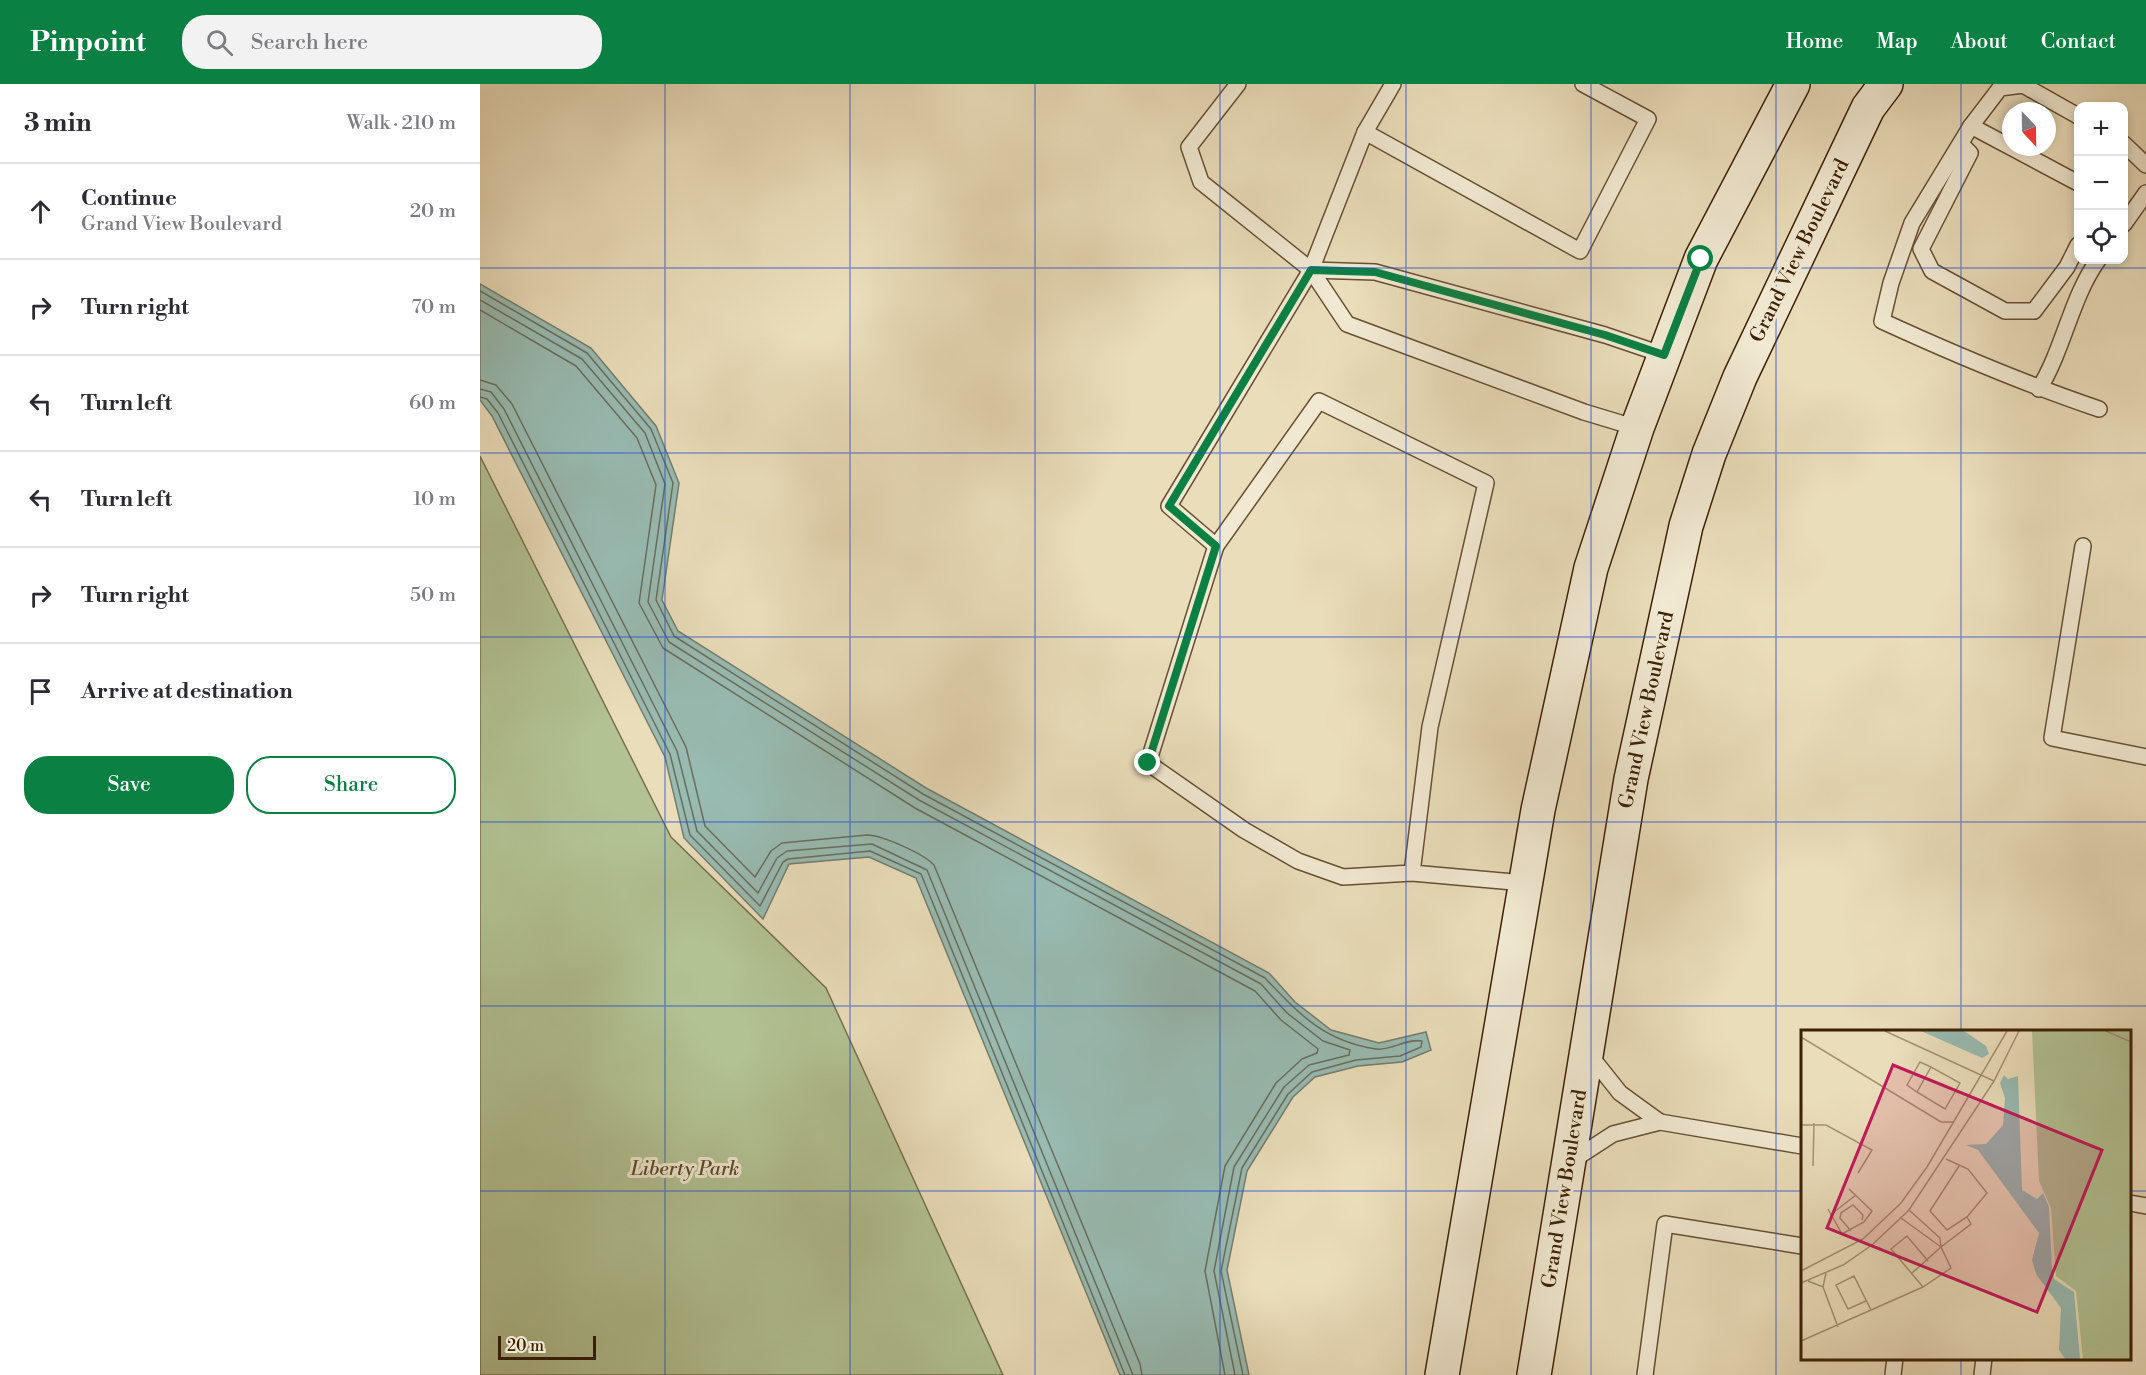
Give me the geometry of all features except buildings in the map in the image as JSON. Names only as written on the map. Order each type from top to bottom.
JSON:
[{"type":"main road","points":[[1442,1375],[1538,810],[1591,568],[1637,428],[1701,259],[1793,84]]},
{"type":"main road","name":"Grand View Boulevard","points":[[1534,1375],[1631,779],[1686,526],[1702,475],[1740,376],[1868,108],[1886,84]]},
{"type":"lane","points":[[1238,84],[1189,147],[1201,183],[1311,270],[1347,324],[1584,412],[1637,428]]},
{"type":"lane","points":[[1216,546],[1169,506],[1311,270],[1365,132],[1393,84]]},
{"type":"lane","points":[[1365,132],[1580,251],[1648,119],[1583,84]]},
{"type":"lane","points":[[2074,113],[2024,85],[2000,88],[1971,126],[1912,223],[1891,283],[1882,321],[1960,357],[2039,389],[2099,409]]},
{"type":"lane","points":[[1971,126],[2074,180]]},
{"type":"lane","points":[[1961,144],[1970,153],[1922,249],[1932,271],[2005,311],[2034,311],[2074,254]]},
{"type":"lane","points":[[2128,148],[2146,165]]},
{"type":"lane","points":[[2128,218],[2146,193]]},
{"type":"lane","points":[[2039,389],[2053,366],[2087,275],[2095,264]]},
{"type":"lane","points":[[1311,270],[1375,272],[1605,335],[1664,355]]},
{"type":"lane","points":[[1412,873],[1430,727],[1486,483],[1318,400],[1216,546],[1148,763],[1244,830],[1299,861],[1343,877],[1412,873],[1525,884]]},
{"type":"lane","points":[[2083,546],[2052,738],[2146,757]]},
{"type":"lane","points":[[1587,1052],[1620,1093],[1660,1122]]},
{"type":"lane","points":[[1570,1162],[1613,1134],[1660,1122],[1801,1146]]},
{"type":"lane","points":[[2131,1203],[2146,1206]]},
{"type":"lane","points":[[1645,1375],[1665,1224],[1801,1246]]},
{"type":"lane","points":[[1893,1375],[1895,1360]]},
{"type":"lane","points":[[1982,1375],[1984,1360]]},
{"type":"green space","name":"Liberty Park","points":[[480,456],[671,837],[826,988],[1003,1375],[480,1375]]},
{"type":"water","points":[[480,284],[591,348],[656,426],[679,483],[662,600],[678,631],[926,788],[1269,973],[1295,1002],[1331,1030],[1379,1043],[1426,1032],[1431,1050],[1402,1062],[1358,1066],[1315,1077],[1293,1097],[1247,1171],[1227,1270],[1249,1375],[1120,1375],[916,878],[869,857],[789,864],[763,919],[684,838],[665,757],[492,416],[480,400]]},
{"type":"route","points":[[1148,763],[1216,546],[1169,506],[1311,270],[1375,272],[1605,335],[1664,355],[1701,259]]}]
